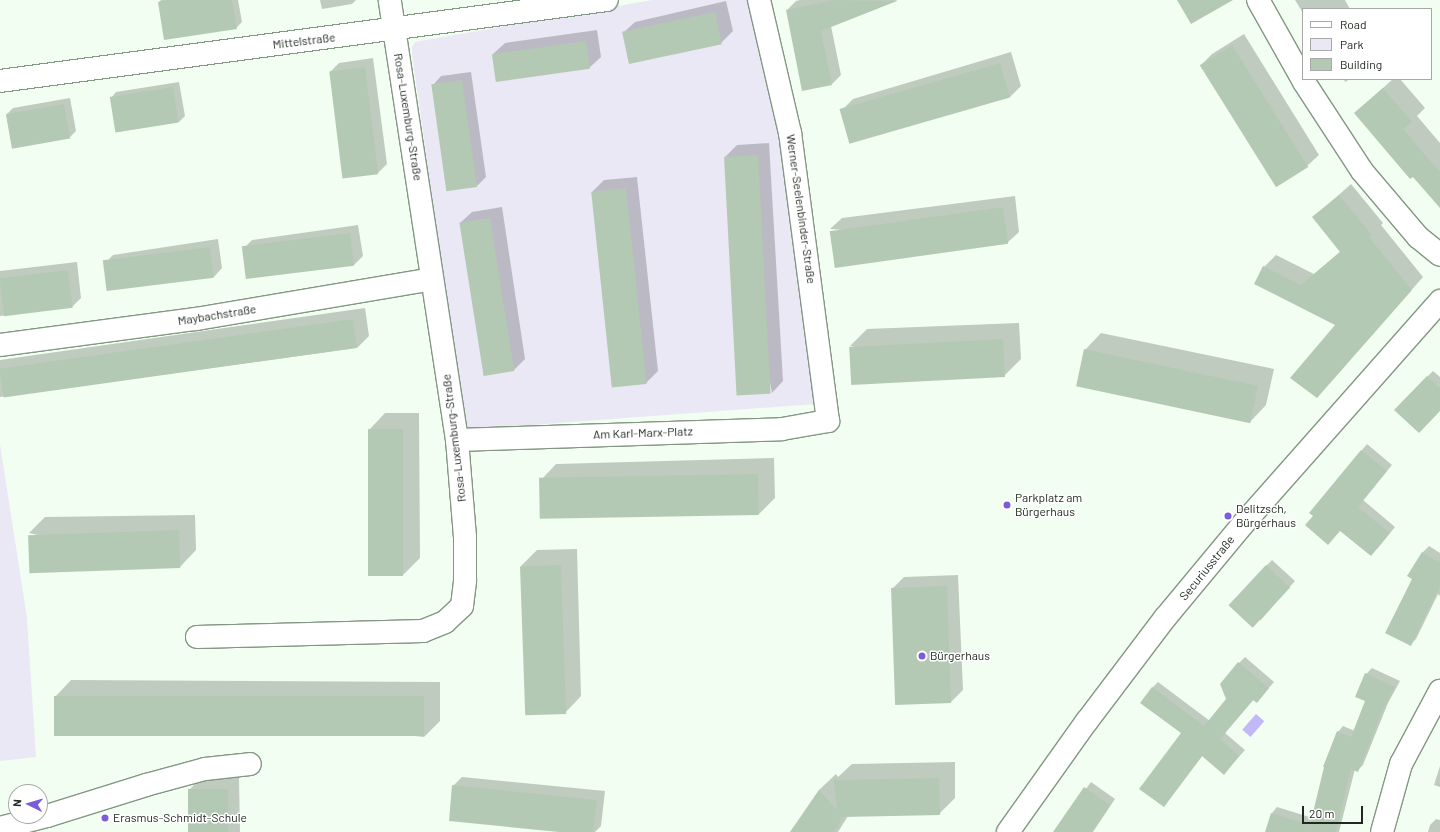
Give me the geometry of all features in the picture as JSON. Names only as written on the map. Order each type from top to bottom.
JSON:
[{"type":"street","name":"Rosa-Luxemburg-Straße","points":[[197,637],[423,631],[445,622],[462,606],[465,580],[465,537],[457,440],[390,0]]},
{"type":"street","name":"Mittelstraße","points":[[0,81],[607,0]]},
{"type":"street","name":"Werner-Seelenbinder-Straße","points":[[759,0],[790,133],[828,421]]},
{"type":"street","points":[[1258,0],[1302,78]]},
{"type":"street","points":[[1303,80],[1362,171],[1418,237],[1440,255]]},
{"type":"street","name":"Maybachstraße","points":[[0,345],[196,319],[432,279]]},
{"type":"street","name":"Securiusstraße","points":[[1008,832],[1087,721],[1165,618],[1243,524],[1440,301]]},
{"type":"street","name":"Am Karl-Marx-Platz","points":[[457,440],[782,429],[828,421]]},
{"type":"street","points":[[1382,832],[1401,764],[1440,691]]},
{"type":"street","points":[[0,828],[47,816],[146,785],[205,769],[250,764]]},
{"type":"green space","points":[[652,0],[749,0],[780,139],[816,404],[465,430],[412,47],[415,42]]},
{"type":"green space","points":[[0,444],[27,618],[36,757],[0,761]]},
{"type":"shaded area","points":[[1256,714],[1264,721],[1251,737],[1242,730]]},
{"type":"building","points":[[169,0],[232,0],[237,29],[164,40],[158,2]]},
{"type":"building","points":[[834,0],[897,1],[821,31],[832,85],[802,91],[786,10]]},
{"type":"building","points":[[1177,0],[1233,0],[1191,24]]},
{"type":"building","points":[[715,12],[722,44],[629,64],[622,32]]},
{"type":"building","points":[[586,41],[590,69],[496,82],[492,54]]},
{"type":"building","points":[[1232,45],[1308,167],[1276,187],[1200,65]]},
{"type":"building","points":[[1000,63],[1010,98],[849,144],[839,109]]},
{"type":"building","points":[[365,67],[378,174],[342,179],[329,71]]},
{"type":"building","points":[[462,80],[477,187],[446,191],[431,84]]},
{"type":"building","points":[[173,87],[179,123],[115,133],[110,97]]},
{"type":"building","points":[[1383,88],[1412,122],[1403,129],[1440,172],[1440,208],[1413,177],[1410,179],[1354,113]]},
{"type":"building","points":[[64,104],[70,138],[12,149],[6,114]]},
{"type":"building","points":[[758,155],[771,394],[737,395],[724,157]]},
{"type":"building","points":[[626,188],[647,384],[612,388],[591,192]]},
{"type":"building","points":[[1339,195],[1372,235],[1369,237],[1412,290],[1317,398],[1290,378],[1335,325],[1254,284],[1263,266],[1301,285],[1340,252],[1312,217]]},
{"type":"building","points":[[1003,207],[1008,244],[835,268],[830,231]]},
{"type":"building","points":[[490,218],[514,371],[484,376],[459,223]]},
{"type":"building","points":[[350,233],[354,266],[246,279],[242,246]]},
{"type":"building","points":[[210,247],[214,278],[107,291],[103,260]]},
{"type":"building","points":[[68,270],[73,308],[4,316],[0,278]]},
{"type":"building","points":[[353,319],[357,348],[4,397],[0,369]]},
{"type":"building","points":[[1003,339],[1005,377],[851,385],[849,347]]},
{"type":"building","points":[[1084,349],[1258,386],[1250,423],[1076,386]]},
{"type":"building","points":[[1427,376],[1440,388],[1440,411],[1419,433],[1394,410]]},
{"type":"building","points":[[368,429],[403,429],[403,576],[368,576]]},
{"type":"building","points":[[1361,450],[1387,471],[1358,507],[1390,533],[1371,556],[1340,531],[1328,545],[1305,525],[1313,516],[1309,513]]},
{"type":"building","points":[[758,474],[759,515],[540,519],[539,478]]},
{"type":"building","points":[[179,530],[180,568],[29,573],[28,535]]},
{"type":"building","points":[[1422,552],[1440,563],[1440,586],[1411,646],[1385,633],[1412,579],[1407,576]]},
{"type":"building","points":[[561,565],[566,714],[525,715],[520,566]]},
{"type":"building","points":[[1266,565],[1290,588],[1253,628],[1228,605]]},
{"type":"building","name":"Bürgerhaus","points":[[947,586],[951,703],[895,705],[891,588]]},
{"type":"building","points":[[1238,662],[1269,688],[1257,703],[1253,700],[1220,739],[1239,756],[1224,775],[1202,756],[1164,807],[1139,789],[1181,733],[1140,703],[1152,687],[1204,726],[1226,699],[1220,684]]},
{"type":"building","points":[[1365,673],[1395,687],[1383,710],[1358,772],[1351,769],[1336,832],[1265,832],[1271,813],[1310,825],[1323,767],[1337,731],[1351,737],[1365,701],[1355,697]]},
{"type":"building","points":[[54,696],[424,696],[424,736],[54,736]]},
{"type":"building","points":[[939,778],[940,815],[843,817],[834,832],[790,832],[819,790],[837,810],[834,780]]},
{"type":"building","points":[[452,785],[597,800],[593,832],[559,832],[449,821]]},
{"type":"building","points":[[1084,787],[1110,805],[1092,832],[1053,832]]},
{"type":"building","points":[[188,789],[228,789],[228,832],[188,832]]},
{"type":"place","name":"Parkplatz am Bürgerhaus","points":[[1007,505]]},
{"type":"place","name":"Delitzsch, Bürgerhaus","points":[[1228,516]]},
{"type":"place","name":"Bürgerhaus","points":[[922,656]]},
{"type":"place","name":"Erasmus-Schmidt-Schule","points":[[105,818]]}]
